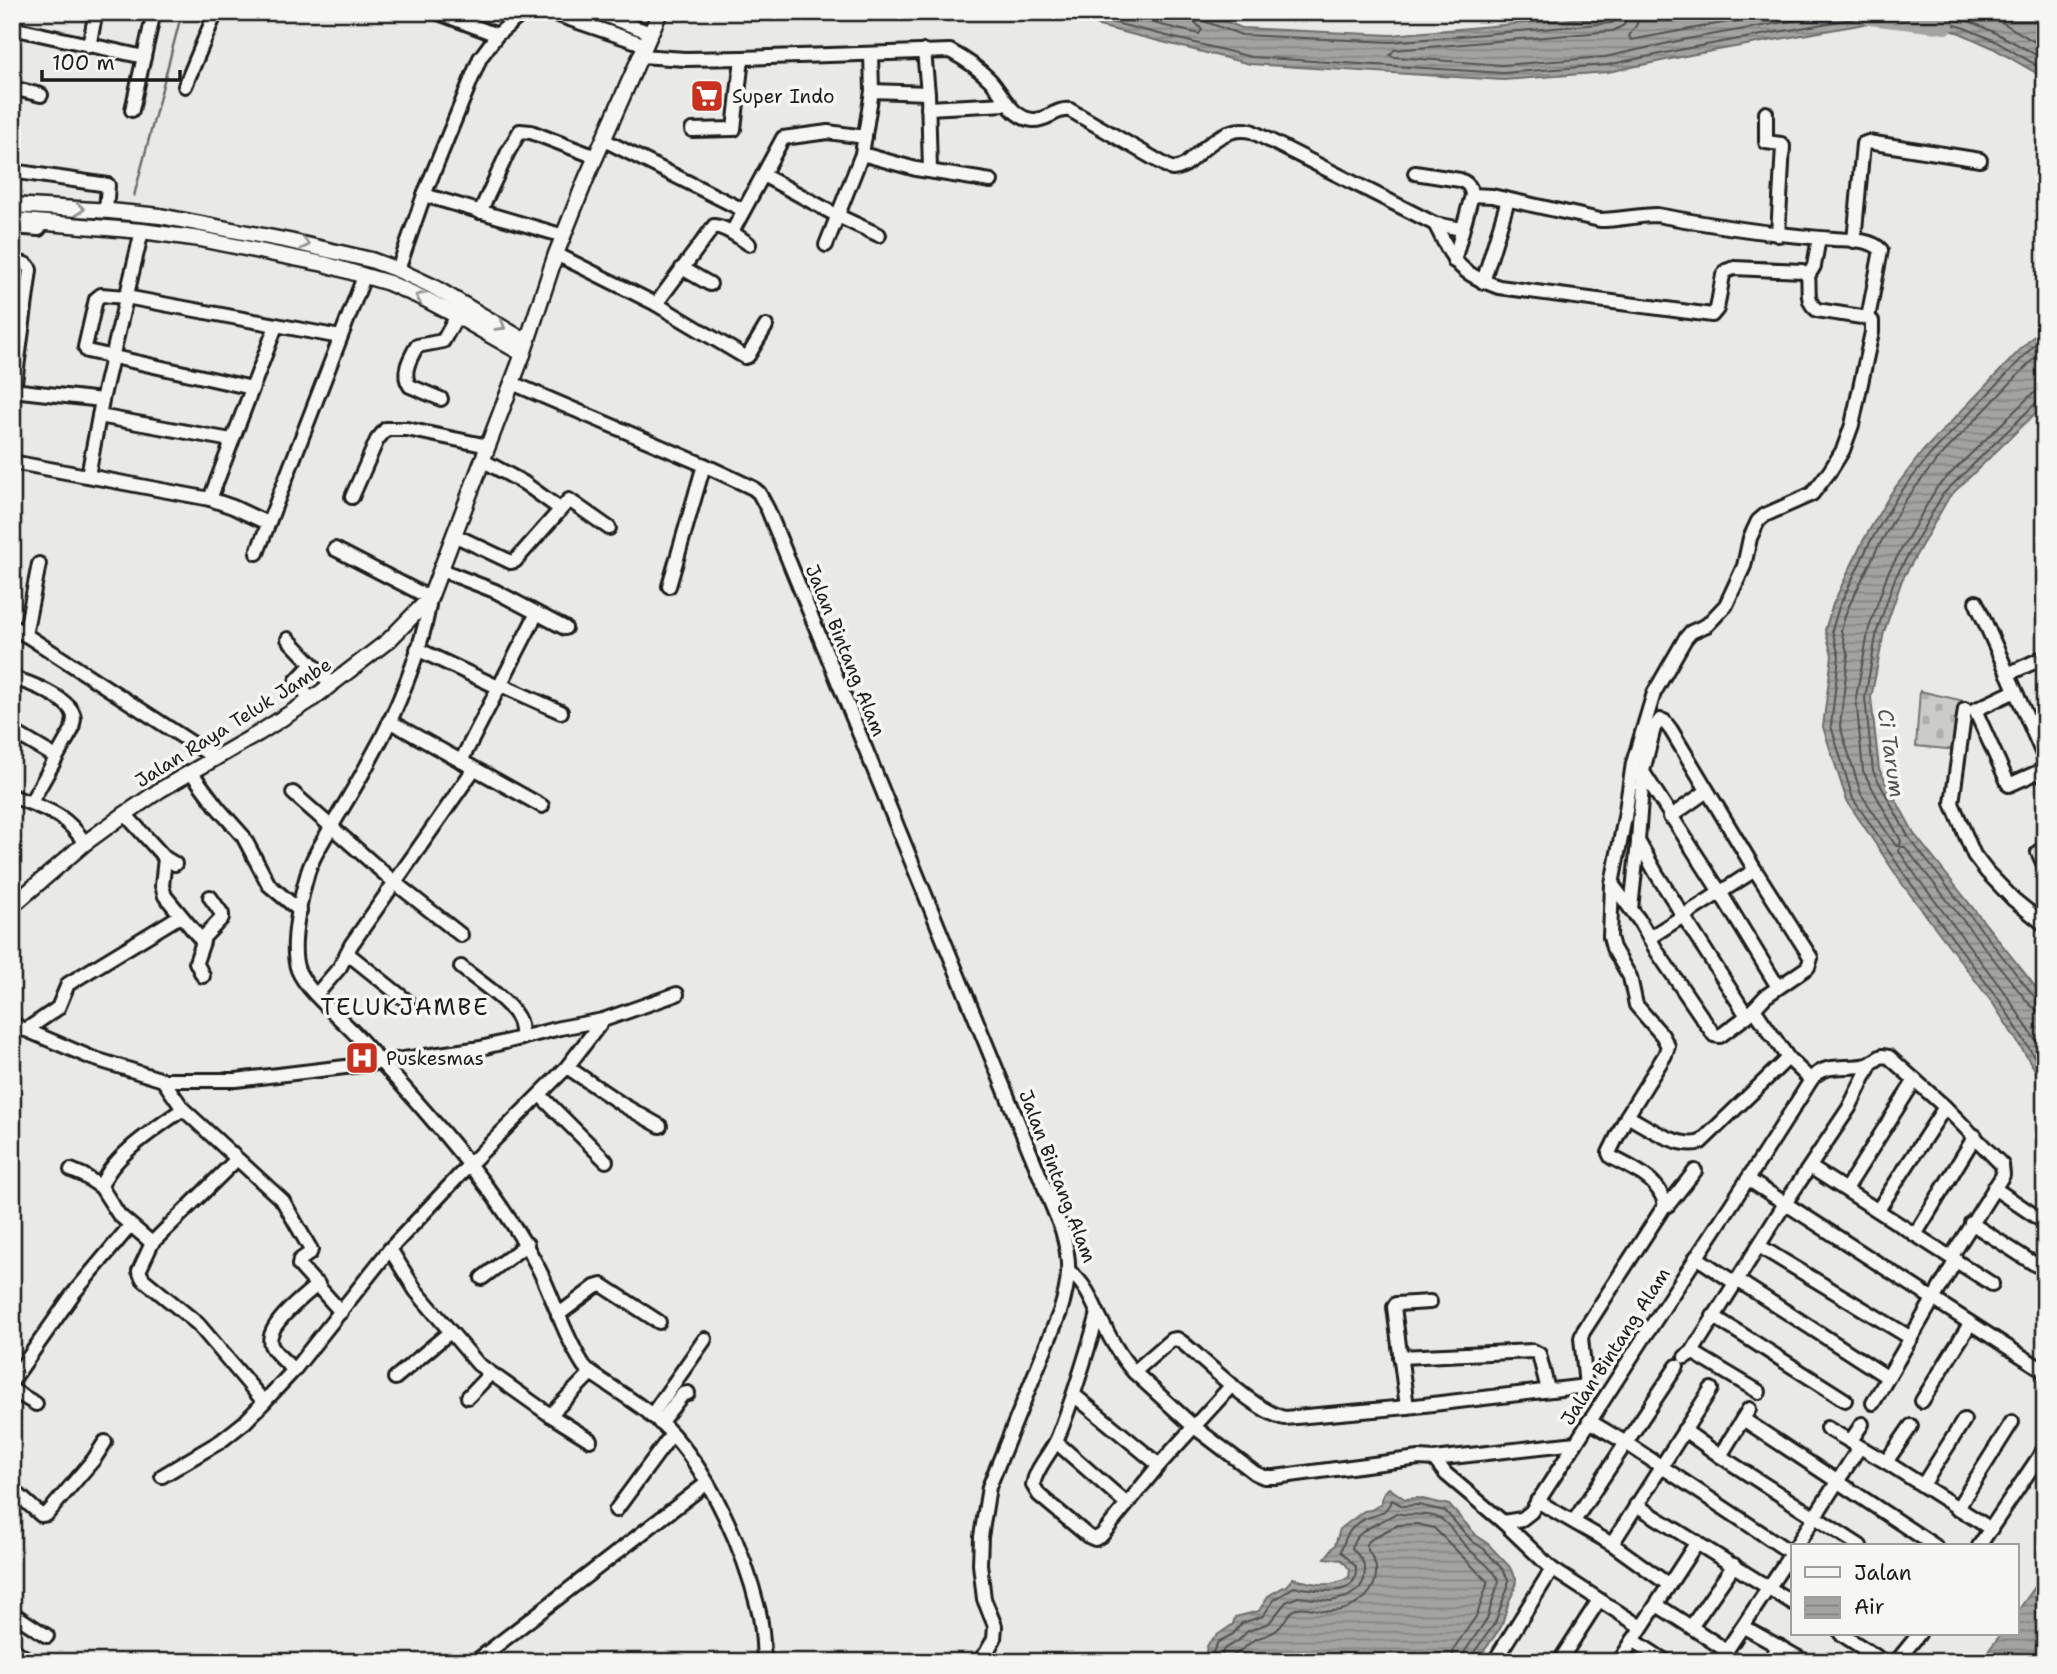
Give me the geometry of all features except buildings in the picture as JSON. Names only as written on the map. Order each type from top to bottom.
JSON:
[{"type":"main road","name":"Jalan Raya Teluk Jambe","points":[[12,906],[85,843],[125,814],[259,733],[332,685],[401,629],[430,598],[525,348],[556,254],[660,12]]},
{"type":"main road","points":[[12,205],[160,216],[371,260],[398,270],[461,302],[525,348]]},
{"type":"main road","points":[[12,220],[259,250],[324,264],[389,283],[525,348]]},
{"type":"street","points":[[89,46],[96,12]]},
{"type":"street","points":[[132,110],[154,12]]},
{"type":"street","points":[[185,86],[216,12]]},
{"type":"street","points":[[436,12],[497,35]]},
{"type":"street","points":[[398,270],[424,195],[480,58],[497,35],[524,12]]},
{"type":"street","points":[[549,12],[685,59],[950,51],[967,60],[991,81],[1006,104],[1022,116],[1034,120],[1058,111],[1070,110],[1172,169],[1185,165],[1231,130],[1251,131],[1435,224],[1462,229]]},
{"type":"street","points":[[595,12],[617,20],[646,45]]},
{"type":"street","points":[[613,34],[617,20]]},
{"type":"street","points":[[12,28],[144,57]]},
{"type":"street","points":[[924,51],[930,171]]},
{"type":"street","points":[[826,245],[862,154],[872,91],[871,54]]},
{"type":"street","points":[[692,130],[734,129],[742,58]]},
{"type":"street","points":[[12,88],[41,95]]},
{"type":"street","points":[[872,91],[928,93]]},
{"type":"street","points":[[928,108],[1006,104]]},
{"type":"street","points":[[1766,113],[1766,142],[1783,146],[1777,235]]},
{"type":"street","points":[[480,212],[520,131],[531,132],[596,158]]},
{"type":"street","points":[[732,232],[783,138],[828,132],[865,137]]},
{"type":"street","points":[[604,140],[743,210]]},
{"type":"street","points":[[1854,241],[1863,144],[1868,142],[1980,160]]},
{"type":"street","points":[[862,154],[898,165],[991,181]]},
{"type":"street","points":[[12,172],[108,185],[106,211]]},
{"type":"street","points":[[1415,173],[1466,182],[1471,190],[1472,195],[1454,261]]},
{"type":"street","points":[[763,175],[878,235]]},
{"type":"street","points":[[1472,195],[1480,194],[1600,220],[1657,215],[1777,235],[1874,244],[1881,250],[1868,318]]},
{"type":"street","points":[[424,195],[564,236]]},
{"type":"street","points":[[1483,282],[1508,200]]},
{"type":"street","points":[[1435,224],[1454,261],[1467,274],[1483,282],[1512,289],[1712,314],[1717,309],[1723,275],[1728,270],[1802,271],[1808,276]]},
{"type":"street","points":[[656,304],[714,226],[718,225],[732,232],[749,244]]},
{"type":"street","points":[[12,227],[141,234],[102,400],[88,476]]},
{"type":"street","points":[[1665,1205],[1664,1198],[1652,1182],[1639,1171],[1611,1157],[1609,1153],[1627,1116],[1668,1046],[1636,1005],[1630,977],[1612,948],[1612,884],[1633,763],[1654,693],[1685,639],[1691,632],[1707,625],[1726,605],[1744,566],[1750,538],[1758,521],[1765,515],[1812,494],[1843,450],[1852,425],[1872,321],[1868,318],[1817,310],[1812,306],[1808,276],[1813,271],[1819,238]]},
{"type":"street","points":[[556,254],[656,304],[745,357],[766,326]]},
{"type":"street","points":[[257,553],[362,277],[371,260]]},
{"type":"street","points":[[12,263],[26,264],[30,270],[13,390],[102,400]]},
{"type":"street","points":[[682,268],[710,284]]},
{"type":"street","points":[[252,388],[87,351],[85,347],[98,297],[126,297],[340,337]]},
{"type":"street","points":[[441,399],[410,386],[405,374],[417,346],[443,341],[457,316]]},
{"type":"street","points":[[210,499],[276,326]]},
{"type":"street","name":"Jalan Bintang Alam","points":[[512,383],[755,489],[768,510],[1062,1230],[1068,1248],[1070,1272],[1091,1298],[1121,1355],[1134,1372],[1193,1426],[1255,1473],[1264,1476],[1576,1443],[1749,1180],[1811,1080]]},
{"type":"street","points":[[99,416],[231,440]]},
{"type":"street","points":[[352,497],[377,440],[386,429],[407,429],[488,446]]},
{"type":"street","points":[[482,460],[524,483],[559,509]]},
{"type":"street","points":[[12,462],[210,499],[267,523]]},
{"type":"street","points":[[669,586],[704,465]]},
{"type":"street","points":[[454,535],[511,562],[515,561],[559,509],[571,500],[609,528]]},
{"type":"street","points":[[335,549],[430,598],[428,617],[389,721],[308,871],[295,957],[299,972],[316,995],[344,1021],[469,1165],[527,1244],[579,1358],[591,1373],[656,1419],[672,1434],[707,1483],[718,1501],[759,1609],[764,1662]]},
{"type":"street","points":[[25,635],[39,564]]},
{"type":"street","points":[[440,570],[495,591],[565,628]]},
{"type":"street","points":[[1976,602],[2045,759]]},
{"type":"street","points":[[461,761],[536,615]]},
{"type":"street","points":[[12,626],[215,758]]},
{"type":"street","points":[[288,639],[332,685]]},
{"type":"street","points":[[417,649],[561,712]]},
{"type":"street","points":[[2008,674],[2045,657]]},
{"type":"street","points":[[311,700],[296,681],[312,664]]},
{"type":"street","points":[[12,678],[38,685],[67,706],[73,714],[72,730],[31,802]]},
{"type":"street","points":[[2015,691],[1975,710],[2009,785],[2045,769]]},
{"type":"street","points":[[1965,709],[1952,803],[1974,855],[2013,899],[2045,925]]},
{"type":"street","points":[[1612,884],[1714,1035],[1720,1036],[1778,987],[1808,967],[1811,958],[1661,720],[1654,728],[1643,771],[1631,909]]},
{"type":"street","points":[[389,721],[542,806]]},
{"type":"street","points":[[12,731],[56,757]]},
{"type":"street","points":[[316,995],[340,967],[394,883],[474,769]]},
{"type":"street","points":[[1643,771],[1778,987]]},
{"type":"street","points":[[191,772],[243,836],[269,885],[300,911]]},
{"type":"street","points":[[1670,817],[1707,791]]},
{"type":"street","points":[[292,793],[394,883],[461,935]]},
{"type":"street","points":[[12,796],[60,816],[85,843]]},
{"type":"street","points":[[125,814],[170,861],[162,886],[165,896],[203,944],[196,962],[203,976]]},
{"type":"street","points":[[1638,841],[1656,873],[1750,1012],[1788,1058],[1811,1080],[1823,1069],[1870,1065]]},
{"type":"street","points":[[2038,846],[2045,867]]},
{"type":"street","points":[[1649,938],[1755,870]]},
{"type":"street","points":[[201,940],[222,918],[222,914],[209,897]]},
{"type":"street","points":[[26,1030],[58,1008],[68,984],[180,916]]},
{"type":"street","points":[[347,953],[407,1001]]},
{"type":"street","points":[[461,967],[503,1001],[519,1021],[522,1038]]},
{"type":"street","points":[[12,1024],[92,1058],[163,1080],[236,1080],[457,1052],[603,1020],[677,994]]},
{"type":"street","points":[[162,1476],[221,1441],[245,1422],[294,1370],[390,1250],[469,1165],[567,1068],[603,1020]]},
{"type":"street","points":[[1574,1521],[1713,1317],[1849,1108],[1870,1065],[1882,1056],[1889,1058],[1915,1080],[1975,1136],[2003,1165],[2003,1175],[1971,1223],[1934,1298],[1873,1403]]},
{"type":"street","points":[[1627,1116],[1676,1142],[1701,1142],[1788,1058]]},
{"type":"street","points":[[567,1068],[660,1126]]},
{"type":"street","points":[[163,1080],[183,1109],[283,1201],[311,1250],[300,1260],[299,1265],[341,1312]]},
{"type":"street","points":[[1846,1189],[1915,1080]]},
{"type":"street","points":[[540,1095],[606,1161]]},
{"type":"street","points":[[1878,1210],[1945,1107]]},
{"type":"street","points":[[101,1187],[108,1172],[130,1149],[183,1109]]},
{"type":"street","points":[[1915,1235],[1975,1136]]},
{"type":"street","points":[[236,1160],[152,1243],[139,1271],[140,1275],[198,1324],[264,1402]]},
{"type":"street","points":[[1810,1167],[1992,1284]]},
{"type":"street","points":[[71,1170],[101,1187],[119,1215],[152,1243]]},
{"type":"street","points":[[1134,1372],[1171,1340],[1177,1339],[1232,1385],[1275,1416],[1286,1418],[1586,1386],[1582,1336],[1665,1205],[1668,1205],[1695,1171]]},
{"type":"street","points":[[1749,1180],[1934,1298],[2040,1368],[2045,1374]]},
{"type":"street","points":[[1994,1188],[2038,1218]]},
{"type":"street","points":[[1971,1223],[2036,1265]]},
{"type":"street","points":[[12,1381],[73,1294],[130,1226]]},
{"type":"street","points":[[482,1278],[527,1244]]},
{"type":"street","points":[[1759,1246],[1911,1338]]},
{"type":"street","points":[[390,1250],[416,1291],[466,1352],[490,1374],[590,1440]]},
{"type":"street","points":[[1696,1257],[1887,1377]]},
{"type":"street","points":[[978,1662],[994,1639],[995,1626],[984,1599],[980,1564],[981,1537],[989,1487],[1060,1312],[1070,1272]]},
{"type":"street","points":[[294,1370],[271,1346],[271,1338],[276,1325],[287,1312],[318,1284]]},
{"type":"street","points":[[558,1315],[595,1287],[602,1285],[659,1322]]},
{"type":"street","points":[[1407,1407],[1394,1307],[1396,1304],[1430,1302]]},
{"type":"street","points":[[1098,1314],[1074,1395],[1056,1442],[1033,1485],[1039,1495],[1092,1538],[1102,1535],[1159,1465],[1232,1385]]},
{"type":"street","points":[[1713,1317],[1845,1400]]},
{"type":"street","points":[[1922,1401],[1970,1324]]},
{"type":"street","points":[[396,1378],[450,1332]]},
{"type":"street","points":[[656,1419],[705,1339]]},
{"type":"street","points":[[1400,1357],[1533,1351],[1539,1354],[1542,1360],[1548,1390]]},
{"type":"street","points":[[1685,1358],[1759,1391]]},
{"type":"street","points":[[550,1415],[591,1373]]},
{"type":"street","points":[[468,1397],[490,1374]]},
{"type":"street","points":[[1612,1544],[1710,1389]]},
{"type":"street","points":[[12,1390],[36,1405]]},
{"type":"street","points":[[656,1419],[683,1394],[688,1393]]},
{"type":"street","points":[[1074,1395],[1159,1465]]},
{"type":"street","points":[[1720,1456],[1746,1414],[1838,1482],[1933,1544]]},
{"type":"street","points":[[1923,1485],[1964,1420]]},
{"type":"street","points":[[1589,1421],[1791,1550]]},
{"type":"street","points":[[1957,1508],[2012,1422]]},
{"type":"street","points":[[1797,1544],[1838,1482],[1855,1445],[1861,1424]]},
{"type":"street","points":[[1886,1462],[1911,1426]]},
{"type":"street","points":[[1827,1428],[1991,1529]]},
{"type":"street","points":[[1684,1430],[1857,1544]]},
{"type":"street","points":[[616,1510],[672,1434]]},
{"type":"street","points":[[12,1489],[41,1515],[47,1514],[105,1442]]},
{"type":"street","points":[[1056,1442],[1127,1504]]},
{"type":"street","points":[[1503,1522],[1522,1519],[1531,1512],[1576,1443]]},
{"type":"street","points":[[1980,1544],[2045,1448]]},
{"type":"street","points":[[1434,1459],[1446,1474],[1503,1522],[1552,1569],[1641,1627]]},
{"type":"street","points":[[475,1662],[707,1483]]},
{"type":"street","points":[[1537,1501],[1612,1544],[1669,1585]]},
{"type":"street","points":[[1636,1505],[1791,1601]]},
{"type":"street","points":[[1619,1662],[1697,1542]]},
{"type":"street","points":[[1657,1605],[1691,1627],[1723,1656],[1791,1554]]},
{"type":"street","points":[[1691,1627],[1734,1565]]},
{"type":"street","points":[[1493,1662],[1552,1569]]},
{"type":"street","points":[[1559,1662],[1599,1600]]},
{"type":"street","points":[[12,1613],[47,1636]]},
{"type":"street","points":[[1744,1626],[1806,1662]]},
{"type":"street","points":[[1844,1636],[1885,1662]]},
{"type":"street","points":[[1896,1662],[1917,1636]]},
{"type":"street","points":[[1633,1640],[1667,1662]]},
{"type":"street","points":[[1769,1662],[1779,1646]]},
{"type":"street","points":[[12,1649],[32,1662]]},
{"type":"green space","points":[[1920,691],[1964,701],[1957,750],[1916,746]]},
{"type":"water","points":[[1083,12],[1201,12],[1242,28],[1391,35],[1651,12],[2045,12],[2045,78],[1991,47],[1960,33],[1904,17],[1608,72],[1503,80],[1250,64],[1099,26]]},
{"type":"water","points":[[2045,324],[2045,404],[1949,497],[1902,580],[1884,632],[1871,698],[1879,769],[1915,835],[2045,999],[2045,1091],[2034,1068],[1994,1005],[1903,885],[1847,801],[1823,727],[1832,655],[1825,630],[1833,604],[1863,541],[1891,493],[1923,451]]},
{"type":"water","points":[[1389,1488],[1405,1499],[1418,1498],[1449,1505],[1509,1566],[1516,1578],[1515,1589],[1501,1627],[1476,1662],[1209,1662],[1206,1649],[1212,1639],[1233,1624],[1235,1617],[1259,1611],[1268,1596],[1287,1585],[1293,1578],[1328,1584],[1349,1577],[1350,1570],[1342,1560],[1325,1558],[1335,1545],[1340,1529],[1364,1511],[1381,1504],[1384,1492]]},
{"type":"water","points":[[2045,1573],[2045,1657],[2041,1662],[1980,1662],[2000,1636],[2018,1636],[2018,1611]]},
{"type":"waterway","points":[[134,196],[182,12]]},
{"type":"waterway","name":"Ci Tarum","points":[[1870,17],[1946,26]]},
{"type":"place","name":"Super Indo","points":[[707,96]]},
{"type":"place","name":"Puskesmas","points":[[362,1058]]},
{"type":"district","name":"TELUKJAMBE","points":[[405,1007]]}]
